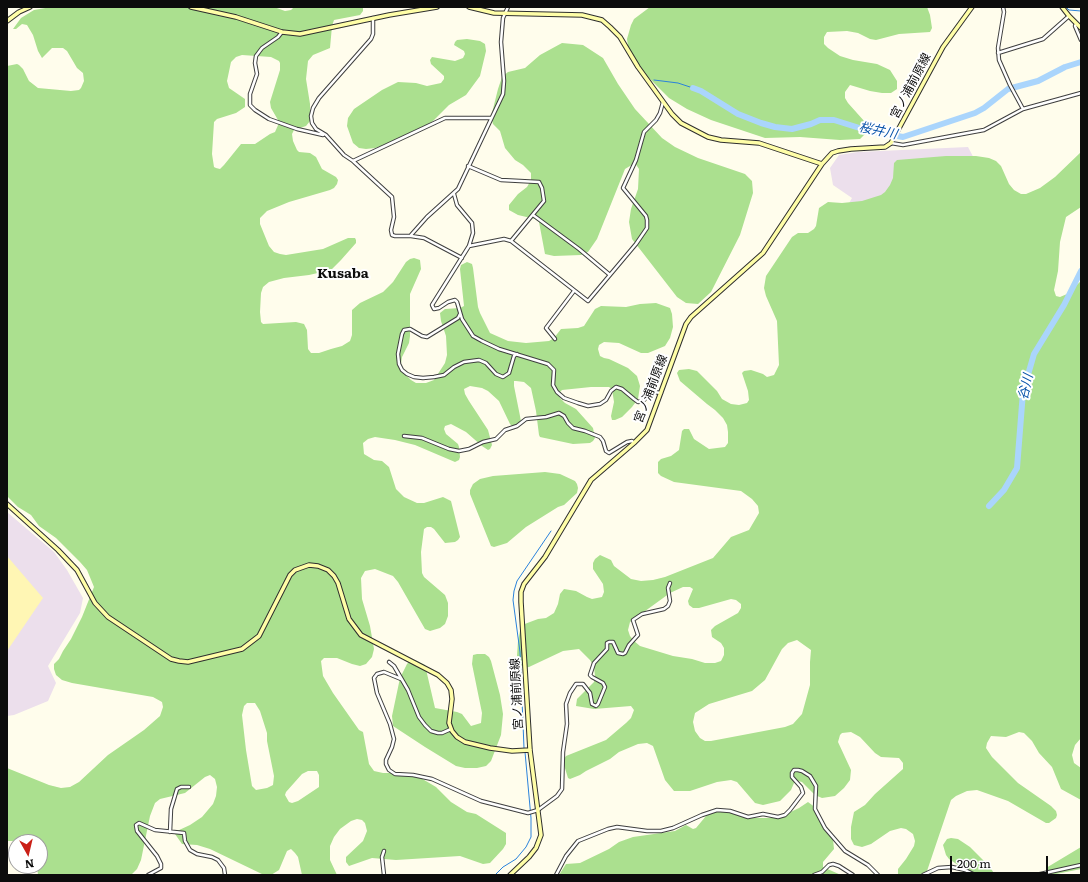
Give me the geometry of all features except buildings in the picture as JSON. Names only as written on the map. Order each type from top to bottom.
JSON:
[{"type":"street","points":[[7,21],[19,12],[30,7]]},
{"type":"street","points":[[191,7],[236,16],[282,32],[295,34],[313,32],[373,18],[437,7]]},
{"type":"street","points":[[469,7],[483,12],[505,14],[582,15],[602,20],[620,37],[638,67],[680,123],[708,137],[721,140],[759,143],[822,164]]},
{"type":"street","points":[[411,236],[427,217],[454,194],[458,188],[503,94],[504,81],[501,42],[503,18],[508,7]]},
{"type":"street","name":"宮ノ浦前原線","points":[[510,875],[529,857],[536,848],[540,841],[541,826],[530,750],[521,602],[524,584],[545,558],[591,480],[647,430],[686,324],[691,317],[763,253],[782,222],[822,164],[832,153],[851,149],[884,147],[890,143],[898,131],[943,47],[972,7]]},
{"type":"street","points":[[1003,7],[1004,12],[998,53],[999,60],[1012,90],[1023,109]]},
{"type":"street","points":[[1062,7],[1081,28]]},
{"type":"street","points":[[998,53],[1043,39],[1069,16]]},
{"type":"street","points":[[373,18],[373,34],[371,39],[319,98],[313,108],[311,116],[312,123],[316,129],[326,135],[344,155],[353,161],[392,197],[394,217],[391,234],[395,236],[424,238],[462,258]]},
{"type":"street","points":[[1076,24],[1075,26],[1081,40]]},
{"type":"street","points":[[282,32],[278,38],[262,48],[256,56],[255,63],[257,74],[250,94],[250,105],[269,119],[297,129],[326,135]]},
{"type":"street","points":[[890,143],[903,145],[984,130],[1023,109],[1081,93]]},
{"type":"street","points":[[469,246],[504,239],[511,241],[588,301],[636,244],[647,228],[646,216],[623,188],[636,160],[642,135],[656,120],[663,102]]},
{"type":"street","points":[[353,161],[445,118],[491,118]]},
{"type":"street","points":[[468,166],[501,180],[539,182],[542,188],[544,201],[511,241]]},
{"type":"street","points":[[454,194],[457,205],[472,223],[473,233],[469,246],[432,307],[434,309],[455,300],[457,302],[460,314],[470,333],[476,338],[499,349],[551,365],[554,370],[554,385],[557,392],[564,398],[584,405],[593,406],[602,403],[610,391],[616,387],[622,389],[638,402],[643,401],[650,393],[661,393]]},
{"type":"street","points":[[533,215],[579,249],[610,275]]},
{"type":"street","points":[[555,339],[546,328],[574,291]]},
{"type":"street","points":[[460,314],[458,318],[427,337],[422,336],[410,329],[404,330],[398,354],[399,364],[402,370],[414,377],[434,377],[444,375],[454,367],[464,362],[479,360],[486,363],[500,377],[503,377],[509,373],[514,356],[517,354]]},
{"type":"street","points":[[404,436],[417,437],[449,449],[459,451],[470,449],[496,439],[505,430],[517,426],[526,419],[546,417],[559,413],[564,416],[573,428],[600,437],[606,451],[609,453],[627,442],[632,441],[634,443]]},
{"type":"street","points":[[7,504],[43,535],[77,570],[94,602],[108,617],[171,659],[179,662],[188,662],[242,649],[259,636],[290,575],[295,570],[309,565],[318,566],[328,570],[334,576],[338,584],[348,619],[361,636],[438,675],[447,683],[451,690],[452,699],[449,723],[451,730],[457,737],[465,742],[512,751],[530,750]]},
{"type":"street","points":[[401,678],[380,672],[374,681],[377,693],[393,733],[394,743],[386,762],[389,770],[395,774],[413,775],[432,779],[481,801],[528,813],[538,810],[557,796],[562,789],[563,752],[567,724],[566,704],[570,693],[576,684],[582,684],[590,693],[592,704],[596,706],[598,704],[605,687],[603,683],[590,675],[594,663],[607,649],[607,643],[609,642],[614,642],[619,654],[625,653],[629,645],[638,635],[633,620],[642,614],[666,608],[669,604],[668,588],[670,583]]},
{"type":"street","points":[[389,662],[394,666],[401,678],[412,698],[419,717],[425,725],[431,731],[438,733],[451,730]]},
{"type":"street","points":[[556,875],[566,856],[578,840],[608,829],[617,827],[647,831],[661,831],[673,828],[711,812],[725,810],[748,817],[763,814],[778,817],[785,815],[803,793],[801,787],[792,776],[794,770],[802,770],[810,776],[816,786],[815,809],[825,828],[845,851],[868,865],[878,875]]},
{"type":"street","points":[[170,832],[171,809],[177,789],[181,787],[189,788]]},
{"type":"street","points":[[148,875],[161,868],[161,864],[157,856],[137,831],[136,825],[140,823],[155,830],[184,833],[185,841],[190,850],[197,854],[212,857],[218,860],[224,868],[225,875]]},
{"type":"street","points":[[384,851],[382,857],[384,875]]},
{"type":"street","points":[[814,875],[822,872],[829,865],[833,864],[853,875]]},
{"type":"street","points":[[1036,875],[1081,865]]},
{"type":"street","points":[[923,875],[938,868],[952,866],[975,875]]},
{"type":"shaded area","points":[[968,147],[987,183],[844,212],[852,198],[833,185],[830,168],[839,155],[858,152]]},
{"type":"shaded area","points":[[7,512],[54,552],[67,570],[83,598],[80,613],[48,666],[56,683],[48,701],[14,715],[7,716]]},
{"type":"green space","points":[[51,7],[274,7],[285,11],[291,10],[294,7],[363,7],[363,11],[360,15],[334,20],[330,48],[313,55],[308,61],[306,79],[310,104],[310,121],[306,126],[294,130],[292,134],[297,150],[299,152],[310,153],[316,157],[322,169],[336,177],[338,180],[337,184],[330,190],[289,202],[267,211],[260,218],[260,224],[269,246],[274,252],[280,254],[286,255],[323,249],[348,238],[355,238],[356,240],[356,243],[331,270],[309,275],[284,278],[269,282],[263,287],[261,293],[261,322],[263,324],[296,322],[304,324],[307,330],[308,349],[311,353],[319,353],[342,346],[350,341],[352,335],[352,310],[360,303],[383,292],[393,282],[406,262],[414,258],[420,260],[421,269],[410,294],[410,336],[401,364],[404,373],[416,383],[426,383],[434,380],[445,363],[447,355],[446,336],[440,313],[445,309],[460,308],[464,306],[460,269],[461,265],[467,262],[472,264],[478,307],[490,333],[508,341],[526,343],[549,341],[554,338],[561,329],[578,328],[584,326],[595,309],[601,306],[626,307],[656,303],[670,308],[673,327],[670,338],[665,346],[648,353],[641,353],[619,343],[604,342],[599,345],[598,349],[600,356],[628,368],[637,376],[640,386],[638,399],[622,417],[612,420],[611,416],[614,402],[612,389],[609,387],[562,390],[559,393],[560,398],[565,403],[576,409],[593,428],[595,438],[590,443],[573,444],[540,437],[531,388],[524,382],[514,381],[521,422],[519,427],[513,427],[510,424],[499,401],[488,391],[482,388],[470,386],[464,389],[469,401],[488,430],[492,445],[488,450],[466,432],[451,424],[445,426],[444,429],[446,434],[458,444],[459,447],[460,457],[459,460],[455,462],[415,445],[395,440],[375,437],[368,439],[363,443],[364,454],[374,460],[382,461],[389,467],[396,489],[404,497],[417,503],[424,503],[443,497],[451,501],[460,537],[455,542],[445,543],[434,529],[427,527],[424,529],[421,552],[422,573],[424,577],[445,595],[448,603],[448,616],[445,624],[440,628],[430,631],[425,629],[393,576],[375,569],[365,571],[361,578],[362,599],[370,626],[374,649],[372,657],[366,664],[360,666],[337,658],[324,658],[321,661],[323,676],[359,730],[363,732],[369,764],[374,771],[383,773],[414,774],[436,787],[451,802],[467,812],[476,814],[506,833],[506,844],[490,863],[483,864],[460,856],[396,860],[372,858],[349,866],[346,862],[346,857],[363,841],[367,831],[365,823],[362,820],[357,819],[351,821],[340,829],[330,846],[330,860],[337,875],[302,875],[298,857],[291,849],[287,851],[279,870],[271,875],[264,875],[210,849],[197,845],[182,844],[175,834],[177,831],[202,817],[213,804],[217,787],[215,779],[210,775],[205,777],[185,793],[160,799],[155,803],[150,816],[141,860],[137,869],[131,875],[38,875],[48,874],[48,834],[8,834],[7,841],[7,768],[49,785],[61,788],[70,787],[79,782],[108,755],[144,730],[160,716],[163,707],[162,702],[153,697],[72,683],[62,680],[56,675],[54,664],[59,659],[71,639],[94,587],[87,570],[80,562],[56,538],[39,526],[31,515],[18,507],[7,496],[7,66],[19,65],[23,69],[29,81],[38,88],[71,91],[79,90],[84,81],[83,73],[77,68],[67,51],[63,48],[52,48],[42,58],[33,35],[27,25],[22,24],[16,29],[13,29],[21,18],[34,10]],"holes":[[[242,55],[271,57],[280,63],[280,70],[270,102],[271,108],[279,123],[275,132],[255,144],[241,144],[220,169],[214,167],[212,154],[214,122],[217,119],[236,113],[245,107],[245,99],[229,88],[227,81],[231,62],[236,57]],[[247,703],[255,703],[260,711],[267,733],[267,741],[274,776],[273,785],[256,790],[252,786],[242,715],[244,706]],[[308,771],[317,771],[319,775],[319,787],[298,801],[292,803],[289,802],[285,795],[286,792],[302,774]]]},
{"type":"green space","points":[[650,7],[927,7],[932,28],[930,32],[899,34],[876,40],[870,39],[858,33],[847,31],[827,32],[824,37],[824,44],[828,48],[840,56],[877,64],[890,70],[897,81],[897,89],[891,93],[882,93],[850,85],[845,92],[845,98],[865,122],[865,134],[860,139],[840,140],[800,137],[765,138],[711,120],[687,109],[669,98],[640,69],[629,53],[627,39],[634,19]]},
{"type":"green space","points":[[467,39],[480,41],[485,44],[486,51],[480,76],[466,95],[449,105],[433,121],[409,137],[375,148],[366,149],[359,148],[353,143],[347,126],[348,118],[354,109],[382,90],[398,82],[416,83],[427,86],[441,83],[444,76],[431,64],[430,60],[432,57],[455,61],[463,58],[465,54],[464,51],[454,45],[457,40]]},
{"type":"green space","points":[[562,43],[583,45],[603,58],[635,109],[662,138],[675,147],[698,158],[745,174],[752,181],[753,193],[740,235],[711,292],[698,304],[686,303],[677,297],[632,239],[629,222],[631,209],[638,189],[639,169],[635,163],[625,169],[597,239],[588,252],[581,255],[554,256],[545,254],[539,222],[535,219],[518,215],[509,210],[509,205],[518,194],[527,187],[531,180],[531,173],[515,160],[505,148],[500,131],[493,124],[491,117],[498,89],[502,77],[508,72],[525,68],[540,55]]},
{"type":"green space","points":[[1081,152],[1081,207],[1066,217],[1060,242],[1058,271],[1054,290],[1056,296],[1060,297],[1067,294],[1081,281],[1081,738],[1075,745],[1072,755],[1074,763],[1081,768],[1081,800],[1061,789],[1052,767],[1024,733],[1019,732],[1006,737],[991,736],[986,748],[992,757],[1018,783],[1051,806],[1056,811],[1056,818],[1049,823],[1046,823],[1008,801],[977,790],[967,791],[951,800],[927,871],[919,875],[898,875],[898,869],[914,846],[915,841],[913,834],[906,829],[901,828],[890,831],[871,844],[862,847],[854,845],[851,839],[851,827],[854,812],[865,805],[903,769],[903,763],[899,758],[881,757],[875,753],[860,737],[851,732],[842,733],[838,742],[851,770],[850,780],[835,796],[822,798],[815,795],[802,782],[798,781],[794,783],[791,790],[780,801],[763,805],[755,803],[737,782],[731,780],[717,782],[690,791],[674,791],[665,780],[653,746],[647,743],[638,744],[619,752],[610,759],[580,775],[570,779],[568,778],[564,765],[564,759],[566,756],[606,740],[631,718],[634,710],[631,706],[594,709],[576,706],[577,699],[594,682],[595,676],[594,667],[590,660],[579,649],[563,651],[529,667],[522,668],[519,666],[517,656],[518,641],[522,625],[538,619],[546,618],[554,613],[560,594],[564,589],[576,591],[592,599],[602,597],[604,592],[603,584],[593,569],[595,559],[600,555],[611,560],[614,566],[631,579],[641,581],[665,577],[713,558],[731,537],[749,530],[759,513],[758,506],[752,499],[741,491],[674,482],[658,473],[658,462],[661,459],[671,456],[679,450],[682,431],[684,429],[689,429],[694,439],[709,449],[725,447],[728,443],[727,425],[723,418],[680,381],[677,373],[679,370],[689,369],[697,371],[717,391],[722,399],[731,404],[739,405],[747,403],[749,400],[748,391],[742,373],[744,371],[751,370],[767,377],[774,375],[779,365],[777,321],[764,288],[766,276],[792,237],[798,233],[808,233],[814,229],[816,226],[819,208],[828,202],[842,203],[862,201],[881,195],[885,192],[893,178],[894,163],[897,160],[946,156],[976,156],[989,158],[996,161],[1001,166],[1009,184],[1014,190],[1021,194],[1026,194],[1040,188],[1055,177]],"holes":[[[683,587],[690,587],[693,589],[688,601],[689,605],[693,608],[699,608],[731,599],[736,600],[741,604],[741,608],[738,613],[715,626],[711,630],[712,637],[721,643],[724,648],[724,655],[721,661],[715,663],[705,663],[673,656],[640,646],[630,636],[628,630],[630,622],[670,593]],[[797,640],[811,650],[810,685],[802,714],[793,724],[785,727],[711,741],[705,741],[700,738],[695,731],[693,722],[695,713],[709,704],[752,691],[765,680],[782,649],[788,643]]]},
{"type":"green space","points":[[545,472],[560,474],[575,481],[578,488],[577,493],[564,505],[558,507],[526,527],[507,543],[494,547],[491,546],[470,494],[473,484],[480,479],[493,476]]},
{"type":"green space","points":[[485,654],[491,661],[500,695],[503,714],[501,735],[491,761],[486,766],[465,768],[456,766],[393,726],[392,716],[400,678],[407,664],[411,660],[415,660],[425,665],[435,708],[462,714],[471,726],[481,723],[482,713],[472,664],[473,655]]},
{"type":"green space","points":[[808,802],[816,808],[822,824],[830,832],[833,839],[834,849],[823,862],[823,867],[841,875],[559,875],[566,864],[580,863],[609,849],[619,842],[633,837],[675,831],[686,825],[693,829],[696,828],[706,816],[713,812],[736,812],[748,818],[778,818]]},
{"type":"green space","points":[[947,839],[958,839],[970,847],[990,867],[995,875],[973,875],[949,859],[943,845]]},
{"type":"green space","points":[[1081,847],[1081,869],[1056,874],[1047,874],[1046,868]]},
{"type":"sand","points":[[7,556],[43,598],[7,651]]},
{"type":"waterway","points":[[1066,7],[1069,10],[1081,11]]},
{"type":"waterway","name":"桜井川","points":[[693,88],[701,91],[738,114],[775,127],[792,129],[820,120],[834,120],[869,131],[903,137],[975,113],[984,108],[1008,89],[1038,81],[1065,67],[1081,62]]},
{"type":"waterway","points":[[654,80],[678,83],[693,88]]},
{"type":"waterway","name":"谷川","points":[[989,506],[1004,490],[1017,468],[1023,392],[1034,354],[1064,305],[1081,271]]},
{"type":"waterway","points":[[524,748],[520,652],[513,600],[514,591],[517,581],[551,531]]},
{"type":"waterway","points":[[495,875],[503,867],[516,859],[526,847],[531,837],[531,818],[525,752]]},
{"type":"district","name":"Kusaba","points":[[343,274]]}]
